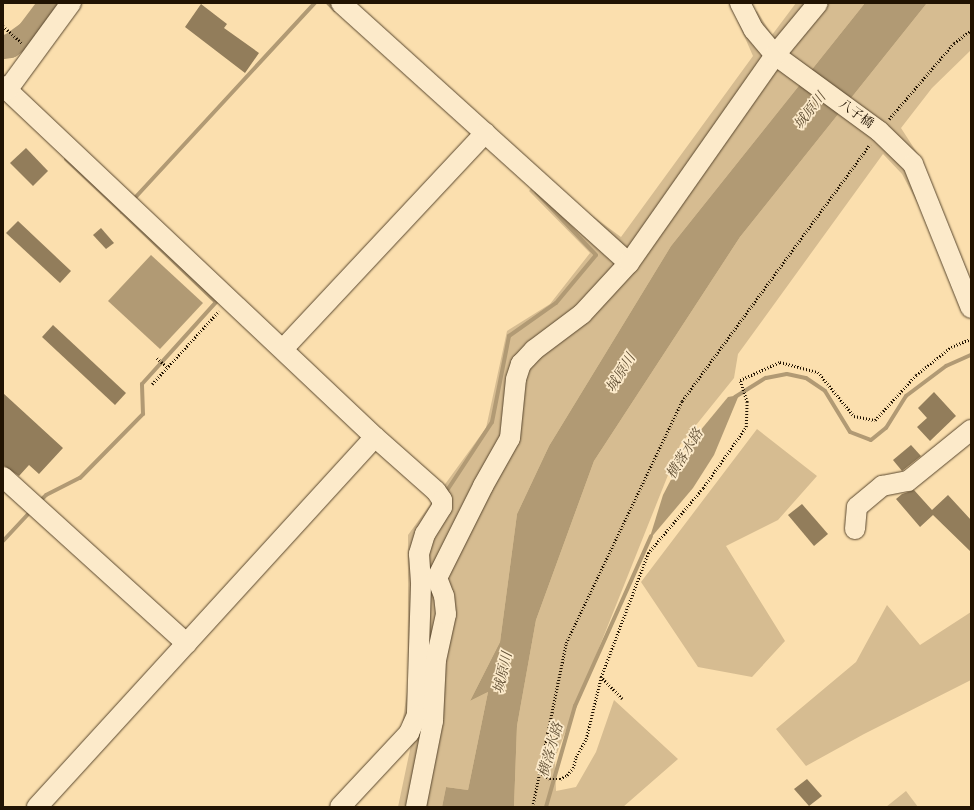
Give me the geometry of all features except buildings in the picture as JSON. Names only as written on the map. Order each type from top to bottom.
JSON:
[{"type":"street","points":[[71,3],[5,88],[375,437],[436,492],[442,500],[442,507],[425,534],[419,554],[429,582],[444,596],[446,614],[436,660],[434,720],[416,807]]},
{"type":"street","points":[[341,3],[629,263]]},
{"type":"street","name":"八子橋","points":[[740,3],[754,30],[775,55],[879,131],[913,164],[971,308]]},
{"type":"street","points":[[340,807],[409,733],[417,715],[429,582],[510,438],[516,379],[521,364],[534,350],[582,314],[629,263],[775,55],[818,3]]},
{"type":"street","points":[[283,349],[485,133]]},
{"type":"street","points":[[855,529],[857,507],[882,486],[908,481],[971,430]]},
{"type":"street","points":[[37,807],[375,437]]},
{"type":"street","points":[[3,476],[187,644]]},
{"type":"path","points":[[3,26],[23,44]]},
{"type":"path","points":[[533,804],[566,643],[682,401],[879,131],[954,43],[971,30]]},
{"type":"path","points":[[152,384],[230,299]]},
{"type":"path","points":[[539,772],[550,778],[560,779],[567,775],[573,768],[576,757],[586,739],[601,677],[648,553],[703,488],[746,427],[747,402],[740,380],[780,362],[818,372],[854,416],[875,420],[916,375],[951,347],[971,339]]},
{"type":"path","points":[[157,358],[167,367]]},
{"type":"path","points":[[601,677],[622,699]]},
{"type":"shaded area","points":[[796,3],[865,3],[671,246],[549,446],[517,514],[500,642],[470,701],[488,692],[468,790],[446,787],[442,807],[398,807],[411,745],[402,725],[408,686],[408,535],[486,428],[507,331],[550,304],[590,253],[529,191],[541,178],[621,237],[753,56],[738,22],[757,11],[772,35]]},
{"type":"shaded area","points":[[927,3],[971,3],[971,50],[932,88],[901,128],[923,162],[937,240],[902,174],[883,154],[738,354],[734,378],[680,445],[555,758],[556,791],[576,787],[596,752],[614,700],[678,759],[623,807],[514,807],[517,726],[536,620],[594,461],[740,237]]},
{"type":"shaded area","points":[[757,429],[817,476],[778,520],[726,546],[785,641],[752,677],[698,667],[641,582]]},
{"type":"shaded area","points":[[887,605],[920,645],[971,612],[971,680],[864,734],[806,766],[776,729],[856,662]]},
{"type":"shaded area","points":[[906,791],[918,807],[886,807]]},
{"type":"water","name":"城原川","points":[[865,3],[927,3],[740,237],[594,461],[536,620],[517,726],[514,807],[442,807],[446,787],[468,790],[488,692],[470,701],[500,642],[517,514],[549,446],[671,246]]},
{"type":"water","points":[[151,255],[203,303],[160,349],[108,301]]},
{"type":"water","points":[[739,395],[714,455],[693,488],[649,540],[663,495],[690,443],[728,397]]},
{"type":"waterway","points":[[3,47],[10,46],[29,32],[51,3]]},
{"type":"waterway","points":[[132,201],[315,3]]},
{"type":"waterway","points":[[328,3],[335,10]]},
{"type":"waterway","points":[[66,159],[122,212]]},
{"type":"waterway","points":[[448,489],[492,422],[509,336],[556,303],[596,255],[537,193]]},
{"type":"waterway","points":[[41,500],[46,495],[80,478],[143,414],[142,384],[216,302],[122,212],[125,209]]},
{"type":"waterway","name":"横落水路","points":[[735,397],[766,378],[787,374],[806,378],[825,391],[850,432],[871,440],[886,428],[906,396],[946,366],[971,355]]},
{"type":"waterway","points":[[3,541],[30,512]]},
{"type":"waterway","name":"横落水路","points":[[546,807],[575,706],[651,536]]}]
